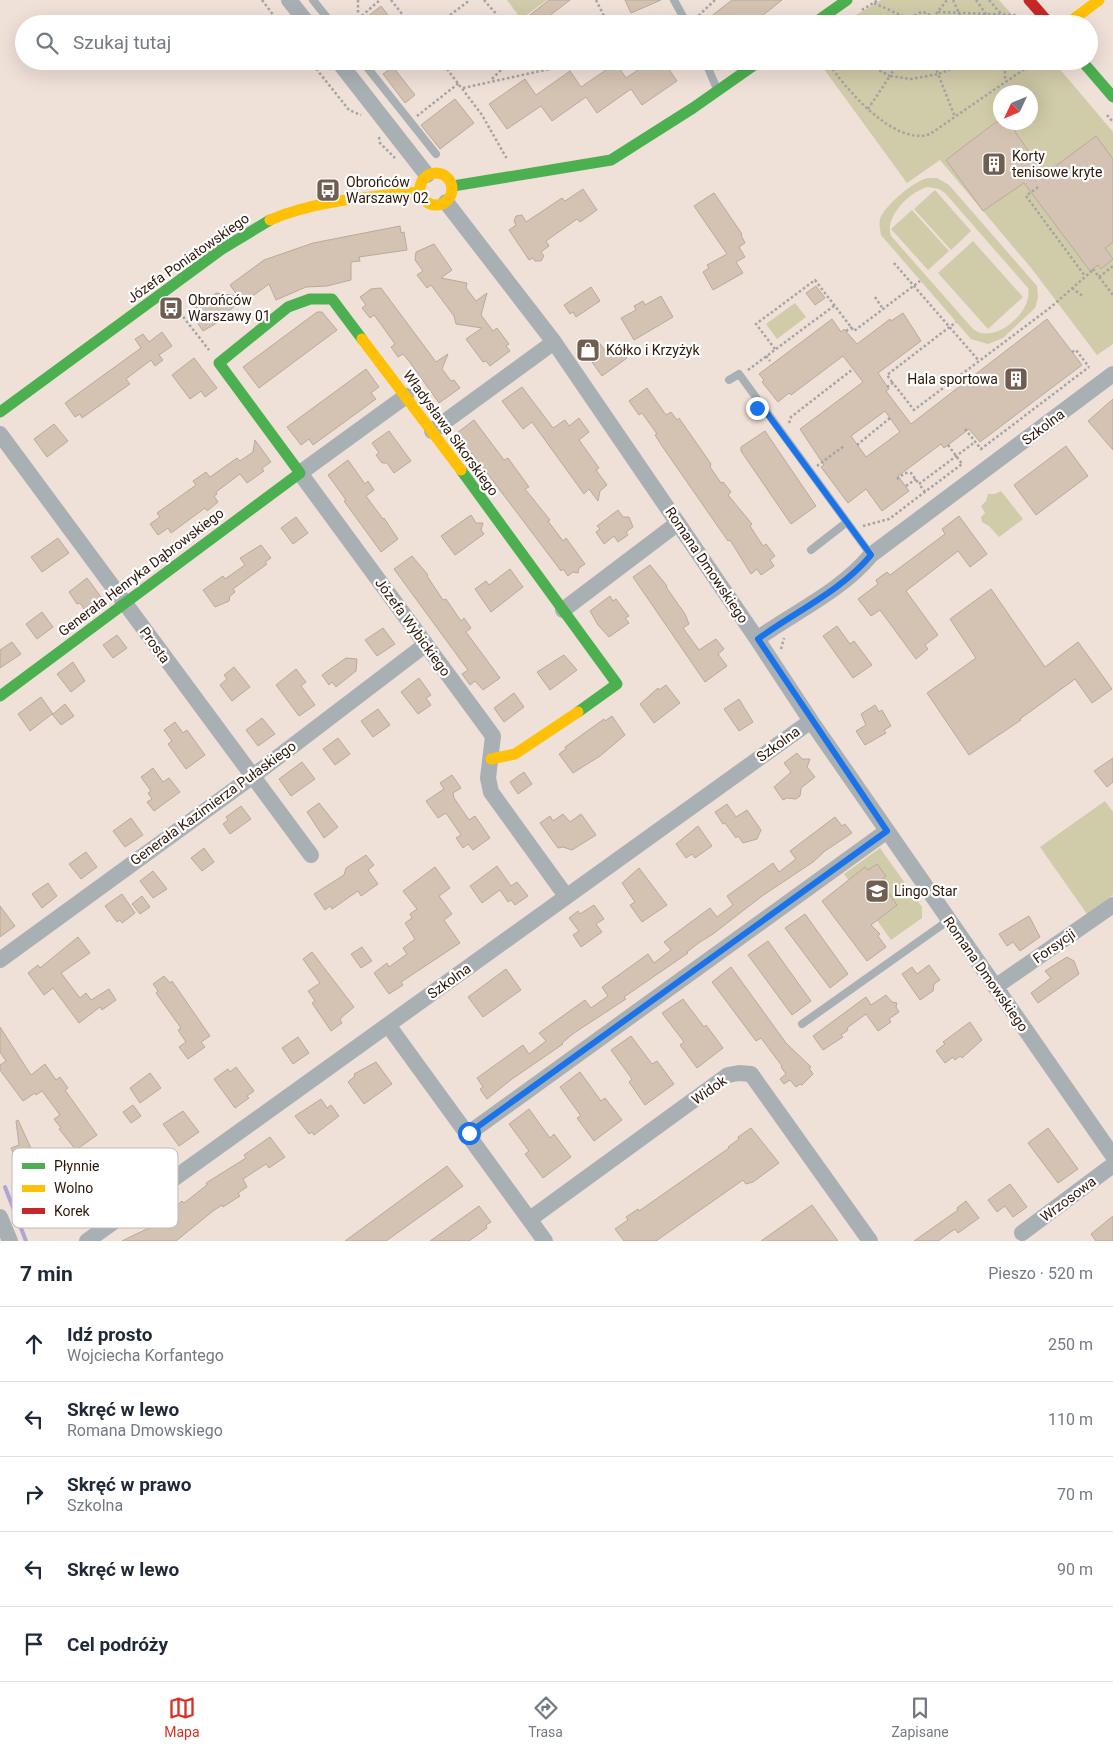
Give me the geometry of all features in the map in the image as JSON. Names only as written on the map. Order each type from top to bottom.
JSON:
[{"type":"street","points":[[289,0],[302,15]]},
{"type":"street","points":[[826,15],[847,0]]},
{"type":"street","points":[[1029,0],[1042,15]]},
{"type":"street","points":[[1079,15],[1099,0]]},
{"type":"street","points":[[343,70],[368,112],[427,175]]},
{"type":"street","points":[[453,186],[611,160],[747,70]]},
{"type":"street","points":[[1090,70],[1113,97]]},
{"type":"street","points":[[433,172],[444,174],[453,186],[452,195],[446,202],[436,205],[426,201],[420,192],[421,182],[427,175],[433,172]]},
{"type":"street","name":"Józefa Poniatowskiego","points":[[0,412],[222,249],[261,225],[283,215],[310,209],[420,192]]},
{"type":"street","name":"Romana Dmowskiego","points":[[446,202],[554,342],[887,831],[1113,1156]]},
{"type":"street","name":"Władysława Sikorskiego","points":[[219,363],[288,307],[310,299],[332,299],[432,431],[617,684],[550,732],[538,737],[510,756],[503,760],[491,759]]},
{"type":"street","points":[[432,431],[554,342]]},
{"type":"street","points":[[219,363],[300,473],[406,396]]},
{"type":"street","name":"Szkolna","points":[[758,639],[791,615],[808,607],[855,574],[871,555],[1113,374]]},
{"type":"street","name":"Prosta","points":[[0,434],[311,855]]},
{"type":"street","name":"Generała Henryka Dąbrowskiego","points":[[0,696],[300,473]]},
{"type":"street","name":"Józefa Wybickiego","points":[[300,473],[425,645],[494,736],[488,778],[491,792],[566,896]]},
{"type":"street","points":[[563,610],[678,523]]},
{"type":"street","name":"Generała Kazimierza Pułaskiego","points":[[0,960],[253,776],[425,645]]},
{"type":"street","name":"Szkolna","points":[[178,1176],[811,720]]},
{"type":"street","points":[[469,1133],[887,831]]},
{"type":"street","name":"Forsycji","points":[[995,987],[1113,904]]},
{"type":"street","points":[[388,1025],[469,1133],[546,1241]]},
{"type":"street","name":"Widok","points":[[530,1219],[728,1075],[739,1073],[751,1074],[870,1241]]},
{"type":"street","name":"Wrzosowa","points":[[1022,1233],[1113,1165]]},
{"type":"street","points":[[0,1217],[10,1241]]},
{"type":"street","name":"Szkolna","points":[[88,1241],[106,1228]]},
{"type":"lane","points":[[313,0],[325,15]]},
{"type":"lane","points":[[674,0],[684,15]]},
{"type":"lane","points":[[320,15],[323,12]]},
{"type":"lane","points":[[369,70],[436,154]]},
{"type":"lane","points":[[708,70],[718,91]]},
{"type":"lane","points":[[368,112],[390,96]]},
{"type":"lane","points":[[729,380],[739,374],[871,555]]},
{"type":"lane","points":[[752,412],[761,405]]},
{"type":"lane","points":[[810,550],[847,522]]},
{"type":"lane","points":[[802,1024],[949,920]]},
{"type":"path","points":[[262,0],[273,15]]},
{"type":"path","points":[[358,0],[358,15]]},
{"type":"path","points":[[362,15],[380,0]]},
{"type":"path","points":[[391,0],[403,15]]},
{"type":"path","points":[[449,15],[468,0]]},
{"type":"path","points":[[484,0],[497,15]]},
{"type":"path","points":[[596,0],[604,15]]},
{"type":"path","points":[[698,15],[715,0]]},
{"type":"path","points":[[936,15],[947,0]]},
{"type":"path","points":[[953,0],[961,14]]},
{"type":"path","points":[[976,0],[987,14]]},
{"type":"path","points":[[989,0],[1000,13]]},
{"type":"path","points":[[874,3],[897,15]]},
{"type":"path","points":[[918,15],[921,12],[930,15]]},
{"type":"path","points":[[938,12],[1014,15]]},
{"type":"path","points":[[317,70],[349,110],[368,112]]},
{"type":"path","points":[[448,70],[463,88],[494,135],[507,159]]},
{"type":"path","points":[[491,80],[501,70]]},
{"type":"path","points":[[463,88],[491,80],[545,70]]},
{"type":"path","points":[[834,70],[854,97],[868,109],[900,130],[922,137],[930,134],[1023,70]]},
{"type":"path","points":[[877,70],[890,76],[911,79],[949,70]]},
{"type":"path","points":[[868,109],[894,70]]},
{"type":"path","points":[[936,70],[954,117]]},
{"type":"path","points":[[1005,70],[1005,82]]},
{"type":"path","points":[[410,121],[459,83]]},
{"type":"path","points":[[378,135],[380,143],[391,156],[397,159]]},
{"type":"path","points":[[1038,187],[1026,196],[1085,276]]},
{"type":"path","points":[[894,263],[979,361]]},
{"type":"path","points":[[1099,277],[1113,266]]},
{"type":"path","points":[[956,322],[887,375],[914,410],[1051,307],[1093,269],[1113,295]]},
{"type":"path","points":[[775,349],[756,324],[815,280],[854,331],[920,281]]},
{"type":"path","points":[[1072,288],[1084,297]]},
{"type":"path","points":[[875,297],[883,309]]},
{"type":"path","points":[[166,308],[179,298]]},
{"type":"path","points":[[172,303],[219,363]]},
{"type":"path","points":[[740,376],[834,305]]},
{"type":"path","points":[[846,332],[852,327]]},
{"type":"path","points":[[1072,352],[1076,350],[1093,372]]},
{"type":"path","points":[[766,356],[770,361]]},
{"type":"path","points":[[965,428],[980,449],[1089,367]]},
{"type":"path","points":[[787,430],[790,417],[853,369]]},
{"type":"path","points":[[887,386],[893,383]]},
{"type":"path","points":[[857,445],[890,418]]},
{"type":"path","points":[[919,484],[975,442]]},
{"type":"path","points":[[948,445],[965,468]]},
{"type":"path","points":[[815,468],[844,446]]},
{"type":"path","points":[[859,528],[889,519],[962,464]]},
{"type":"path","points":[[897,479],[905,473],[912,474],[925,492]]},
{"type":"path","points":[[906,486],[916,479]]},
{"type":"shaded area","points":[[507,0],[547,0],[526,15],[518,15]]},
{"type":"shaded area","points":[[881,0],[999,0],[1012,15],[856,15]]},
{"type":"shaded area","points":[[825,70],[1061,70],[1113,132],[1113,344],[1097,355],[1032,269],[940,160],[907,183]]},
{"type":"shaded area","points":[[937,178],[949,185],[1037,286],[1038,298],[1035,308],[1003,338],[988,344],[971,339],[881,235],[880,219],[887,207],[901,194],[922,180]],"holes":[[[928,187],[939,189],[945,193],[1028,288],[1025,307],[1011,324],[1001,330],[982,333],[973,329],[891,236],[891,221],[900,206],[907,199],[921,189]]]},
{"type":"shaded area","points":[[935,190],[971,231],[951,250],[914,209]]},
{"type":"shaded area","points":[[912,210],[949,251],[928,270],[891,229]]},
{"type":"shaded area","points":[[973,241],[1023,297],[988,329],[938,273]]},
{"type":"shaded area","points":[[795,303],[806,317],[777,339],[766,324]]},
{"type":"shaded area","points":[[1001,491],[1023,519],[999,537],[989,526],[982,522],[981,517],[985,513],[981,506],[986,501],[988,494],[995,494]]},
{"type":"shaded area","points":[[1105,801],[1113,812],[1113,895],[1087,914],[1040,847]]},
{"type":"shaded area","points":[[880,848],[922,907],[922,918],[891,940],[844,874]]},
{"type":"building","points":[[549,0],[570,0],[551,15],[530,15]]},
{"type":"building","points":[[625,0],[661,0],[631,13]]},
{"type":"building","points":[[732,0],[782,0],[763,15],[713,15]]},
{"type":"building","points":[[381,6],[388,15],[370,15]]},
{"type":"building","points":[[389,70],[395,70],[415,95],[405,103],[383,74]]},
{"type":"building","points":[[606,70],[621,70],[626,78],[638,70],[669,70],[677,81],[642,105],[631,89],[597,113],[586,97],[552,121],[541,106],[507,129],[489,104],[525,79],[536,95],[570,71],[581,87]]},
{"type":"building","points":[[455,99],[474,123],[440,149],[421,125]]},
{"type":"building","points":[[993,124],[993,130],[1014,130],[1045,174],[1096,136],[1113,159],[1113,242],[1105,248],[1113,259],[1101,269],[1098,265],[1090,271],[1024,183],[983,211],[946,160]]},
{"type":"building","points":[[583,189],[597,210],[580,222],[577,219],[546,241],[549,246],[541,252],[544,256],[541,261],[535,261],[533,258],[529,260],[509,230],[516,225],[514,221],[516,216],[522,215],[526,222],[562,198],[565,201]]},
{"type":"building","points":[[714,193],[742,234],[745,243],[739,247],[745,257],[736,262],[743,273],[713,290],[703,272],[709,268],[707,265],[727,254],[694,206]]},
{"type":"building","points":[[400,226],[401,233],[404,232],[407,250],[359,257],[360,261],[351,262],[351,280],[327,286],[306,287],[276,300],[269,284],[243,303],[241,300],[228,312],[227,317],[203,331],[196,321],[194,307],[200,306],[200,302],[209,299],[216,293],[238,296],[230,285],[264,260],[313,243]]},
{"type":"building","points":[[434,244],[452,270],[441,278],[467,283],[466,288],[476,301],[487,293],[481,315],[493,331],[497,328],[509,344],[506,346],[510,351],[490,366],[486,361],[483,362],[466,339],[482,328],[456,324],[454,316],[431,285],[427,288],[417,275],[423,271],[415,260],[416,252]]},
{"type":"building","points":[[816,286],[825,298],[815,305],[806,293]]},
{"type":"building","points":[[591,287],[600,301],[576,317],[573,312],[570,314],[564,305]]},
{"type":"building","points":[[381,288],[436,362],[448,354],[442,369],[451,381],[454,380],[460,388],[439,403],[403,354],[398,357],[391,347],[395,344],[374,315],[370,318],[362,308],[366,305],[360,297],[371,289]]},
{"type":"building","points":[[661,296],[673,317],[634,340],[621,318],[636,310],[634,306],[643,301],[645,305]]},
{"type":"building","points":[[317,312],[322,312],[337,330],[259,388],[243,367]]},
{"type":"building","points":[[903,313],[921,341],[878,373],[889,389],[886,391],[911,424],[1047,319],[1082,365],[980,442],[969,429],[944,448],[941,444],[898,476],[909,491],[882,511],[866,489],[848,503],[821,467],[824,465],[800,429],[863,382],[843,356],[791,395],[789,393],[778,402],[762,382],[764,380],[759,374],[832,319],[841,332],[844,329],[857,344],[890,319],[891,321]],"holes":[[[885,411],[900,432],[866,457],[851,436]]]},
{"type":"building","points":[[162,332],[172,346],[159,355],[163,360],[155,366],[151,360],[126,379],[130,384],[82,418],[80,414],[75,417],[65,403],[141,348],[135,339],[143,334],[149,342]]},
{"type":"building","points":[[598,341],[607,353],[618,345],[627,358],[602,376],[584,351]]},
{"type":"building","points":[[194,358],[217,388],[205,397],[201,391],[190,399],[172,375]]},
{"type":"building","points":[[366,369],[379,387],[371,393],[376,399],[313,445],[309,439],[301,445],[287,427]]},
{"type":"building","points":[[522,387],[553,428],[565,420],[569,426],[579,418],[589,432],[579,440],[599,468],[596,470],[607,485],[600,491],[598,501],[589,489],[584,494],[532,422],[523,429],[502,401]]},
{"type":"building","points":[[647,388],[666,415],[671,412],[677,420],[679,418],[711,464],[710,467],[721,483],[723,482],[731,492],[728,495],[752,524],[750,526],[763,546],[766,544],[775,556],[770,560],[774,566],[761,575],[757,569],[751,574],[730,540],[728,541],[662,446],[655,435],[657,434],[642,413],[639,415],[629,401]]},
{"type":"building","points":[[1113,399],[1113,450],[1088,421]]},
{"type":"building","points":[[474,420],[504,460],[508,458],[529,487],[525,489],[550,520],[548,521],[563,541],[566,538],[585,564],[579,568],[578,573],[573,572],[568,576],[563,569],[561,571],[472,453],[467,457],[460,446],[464,443],[457,433]]},
{"type":"building","points":[[54,424],[68,441],[47,457],[34,439]]},
{"type":"building","points":[[389,431],[411,461],[394,473],[387,463],[382,463],[376,455],[379,453],[372,443]]},
{"type":"building","points":[[765,431],[816,506],[791,524],[741,451],[741,447]]},
{"type":"building","points":[[255,440],[271,462],[262,468],[264,471],[247,483],[240,474],[216,492],[217,494],[214,496],[218,502],[207,511],[205,508],[171,533],[168,528],[158,535],[150,524],[160,517],[157,513],[196,485],[193,481],[206,472],[210,477],[237,458],[240,461],[253,452]]},
{"type":"building","points":[[1066,446],[1088,476],[1036,515],[1014,485]]},
{"type":"building","points":[[348,460],[365,484],[368,481],[374,490],[366,496],[398,539],[381,552],[344,501],[346,500],[328,475]]},
{"type":"building","points":[[618,510],[623,517],[629,517],[633,527],[626,532],[628,535],[618,542],[614,536],[604,544],[596,532],[600,529],[597,526]]},
{"type":"building","points":[[471,515],[476,523],[483,523],[481,530],[484,534],[455,555],[441,536]]},
{"type":"building","points":[[959,516],[987,554],[970,567],[958,551],[906,591],[938,635],[925,645],[928,649],[916,659],[880,610],[871,616],[858,599],[878,584],[876,580],[887,572],[890,575],[945,534],[942,529]]},
{"type":"building","points":[[296,517],[308,533],[293,544],[281,528]]},
{"type":"building","points":[[58,538],[69,553],[42,572],[31,557]]},
{"type":"building","points":[[261,545],[271,558],[265,562],[267,564],[233,589],[235,592],[230,596],[229,601],[215,607],[203,590],[223,576],[225,579],[245,565],[240,558]]},
{"type":"building","points":[[412,556],[428,575],[443,600],[446,599],[461,621],[464,618],[471,628],[466,632],[500,678],[483,690],[475,681],[470,685],[462,674],[468,670],[394,569]]},
{"type":"building","points":[[650,565],[667,586],[685,614],[689,624],[683,628],[699,650],[716,639],[724,649],[718,654],[727,666],[705,682],[633,577]]},
{"type":"building","points":[[510,569],[523,587],[491,612],[475,589],[486,581],[489,585]]},
{"type":"building","points":[[87,578],[101,597],[84,609],[80,603],[77,604],[69,592]]},
{"type":"building","points":[[991,589],[1045,667],[1078,642],[1112,689],[1092,703],[1075,679],[1021,720],[969,755],[927,693],[976,658],[950,619]]},
{"type":"building","points":[[610,596],[613,601],[616,599],[629,616],[625,618],[629,623],[609,637],[598,625],[590,611]]},
{"type":"building","points":[[42,612],[53,627],[37,639],[26,624]]},
{"type":"building","points":[[837,626],[850,644],[854,641],[872,665],[853,678],[823,636]]},
{"type":"building","points":[[383,628],[395,644],[377,656],[365,640]]},
{"type":"building","points":[[117,635],[127,648],[113,658],[103,645]]},
{"type":"building","points":[[12,642],[21,654],[0,668],[0,650]]},
{"type":"building","points":[[564,655],[577,670],[550,690],[537,672]]},
{"type":"building","points":[[346,658],[357,659],[356,671],[336,687],[332,682],[329,685],[322,675]]},
{"type":"building","points":[[73,662],[85,681],[71,692],[57,674]]},
{"type":"building","points":[[234,667],[250,687],[232,701],[220,685],[227,679],[224,675]]},
{"type":"building","points":[[296,669],[306,682],[301,686],[315,705],[299,716],[276,685]]},
{"type":"building","points":[[419,678],[431,695],[426,698],[431,705],[418,714],[401,692]]},
{"type":"building","points":[[666,685],[680,703],[654,723],[640,704],[658,688],[659,690]]},
{"type":"building","points":[[514,693],[524,707],[504,722],[494,708]]},
{"type":"building","points":[[41,697],[53,714],[65,704],[74,716],[61,725],[52,714],[30,731],[18,714]]},
{"type":"building","points":[[739,699],[753,722],[739,731],[724,709]]},
{"type":"building","points":[[875,705],[879,712],[882,710],[891,726],[884,730],[886,733],[865,745],[856,731],[866,725],[861,714]]},
{"type":"building","points":[[378,709],[390,725],[373,737],[361,721]]},
{"type":"building","points":[[612,716],[625,735],[600,756],[573,773],[559,754],[566,749],[565,747],[604,719],[605,721]]},
{"type":"building","points":[[262,718],[275,734],[258,746],[246,730]]},
{"type":"building","points":[[175,722],[183,733],[187,730],[205,755],[186,769],[168,744],[172,741],[164,730]]},
{"type":"building","points":[[338,738],[350,754],[335,765],[323,749]]},
{"type":"building","points":[[797,753],[802,759],[810,759],[807,767],[815,777],[801,788],[800,796],[796,799],[787,798],[783,800],[774,787],[791,772],[784,763]]},
{"type":"building","points":[[1113,758],[1113,782],[1107,787],[1094,771]]},
{"type":"building","points":[[302,762],[315,779],[291,796],[279,779]]},
{"type":"building","points":[[153,768],[163,782],[169,778],[180,792],[154,811],[147,802],[152,799],[148,793],[151,791],[141,777]]},
{"type":"building","points":[[524,772],[532,784],[518,794],[510,782]]},
{"type":"building","points":[[452,775],[461,788],[453,793],[454,798],[469,820],[475,816],[490,838],[473,850],[468,844],[463,848],[456,838],[461,835],[446,813],[438,818],[426,801],[444,789],[440,783]]},
{"type":"building","points":[[319,803],[338,827],[324,838],[307,812]]},
{"type":"building","points":[[727,804],[736,817],[747,810],[761,830],[757,839],[743,843],[738,836],[736,838],[725,823],[723,824],[715,812]]},
{"type":"building","points":[[241,806],[251,819],[230,834],[223,824],[228,820],[226,817]]},
{"type":"building","points":[[563,814],[570,822],[581,814],[596,835],[572,850],[563,847],[558,848],[540,823],[550,816],[553,821]]},
{"type":"building","points":[[835,817],[842,826],[845,824],[852,833],[762,896],[688,953],[624,997],[626,999],[574,1033],[563,1044],[512,1079],[487,1099],[480,1089],[483,1087],[477,1078],[523,1045],[529,1054],[546,1041],[539,1033],[585,1000],[591,1008],[608,996],[602,987],[648,954],[654,963],[671,950],[664,942],[710,908],[717,917],[733,905],[727,896],[773,863],[779,872],[796,859],[790,851]]},
{"type":"building","points":[[131,818],[143,835],[125,847],[113,831]]},
{"type":"building","points":[[698,826],[712,846],[695,858],[692,854],[686,858],[676,844]]},
{"type":"building","points":[[204,848],[214,862],[202,871],[191,858]]},
{"type":"building","points":[[86,852],[97,867],[81,879],[69,864]]},
{"type":"building","points":[[366,855],[374,865],[368,870],[378,884],[361,896],[358,891],[332,909],[330,906],[325,910],[314,894],[344,875],[346,868]]},
{"type":"building","points":[[877,864],[886,876],[880,881],[897,905],[871,925],[880,934],[878,936],[886,947],[867,961],[822,901],[865,867],[868,870]]},
{"type":"building","points":[[497,866],[511,886],[517,882],[528,896],[515,905],[511,900],[508,902],[500,890],[482,903],[470,886]]},
{"type":"building","points":[[435,867],[450,888],[439,896],[452,914],[444,920],[460,943],[401,982],[403,985],[389,994],[374,973],[387,963],[389,967],[407,954],[403,948],[415,939],[405,923],[412,918],[410,914],[417,909],[403,891]]},
{"type":"building","points":[[639,868],[667,905],[642,922],[630,905],[635,902],[622,883]]},
{"type":"building","points":[[153,871],[167,889],[153,898],[140,881]]},
{"type":"building","points":[[48,883],[57,896],[42,908],[32,894]]},
{"type":"building","points":[[122,894],[135,913],[122,923],[120,920],[117,922],[105,906]]},
{"type":"building","points":[[142,896],[150,907],[140,914],[132,904]]},
{"type":"building","points":[[594,905],[604,919],[596,924],[602,932],[581,947],[573,935],[579,931],[569,918],[578,911],[580,914]]},
{"type":"building","points":[[0,906],[15,926],[0,937]]},
{"type":"building","points":[[805,914],[848,974],[830,988],[785,928]]},
{"type":"building","points":[[1029,916],[1040,937],[1020,951],[1013,942],[1007,946],[999,934]]},
{"type":"building","points":[[78,937],[90,953],[61,973],[80,998],[86,993],[91,1000],[109,989],[116,1000],[102,1010],[100,1007],[79,1023],[53,988],[44,995],[28,973],[38,965],[40,968]]},
{"type":"building","points":[[768,941],[811,1001],[792,1015],[748,955]]},
{"type":"building","points":[[362,947],[372,961],[361,968],[351,954]]},
{"type":"building","points":[[312,952],[354,1007],[342,1017],[340,1020],[342,1023],[331,1031],[312,1003],[315,1001],[308,991],[320,983],[303,959]]},
{"type":"building","points":[[1067,957],[1074,961],[1079,974],[1038,1003],[1031,993],[1051,978],[1045,971]]},
{"type":"building","points":[[929,965],[940,980],[934,984],[933,991],[920,1000],[902,974],[912,967],[917,974]]},
{"type":"building","points":[[731,967],[786,1043],[811,1067],[809,1068],[813,1074],[802,1085],[800,1084],[796,1087],[790,1080],[784,1084],[780,1079],[786,1074],[782,1066],[761,1038],[756,1041],[712,982]]},
{"type":"building","points":[[506,969],[521,990],[483,1017],[468,997]]},
{"type":"building","points":[[164,976],[170,983],[172,981],[210,1036],[201,1042],[205,1047],[188,1059],[179,1047],[186,1042],[178,1030],[181,1028],[156,993],[158,991],[153,984]]},
{"type":"building","points":[[886,995],[892,1002],[897,1003],[896,1007],[899,1012],[889,1019],[891,1022],[878,1031],[866,1014],[847,1028],[848,1030],[841,1035],[843,1037],[823,1050],[813,1036],[866,997],[871,1005]]},
{"type":"building","points":[[683,999],[723,1048],[697,1068],[680,1045],[684,1042],[662,1013]]},
{"type":"building","points":[[970,1022],[982,1040],[962,1058],[960,1056],[955,1060],[953,1057],[945,1063],[936,1051],[945,1044],[943,1042]]},
{"type":"building","points":[[0,1027],[31,1075],[45,1064],[56,1080],[60,1077],[68,1088],[65,1090],[97,1135],[79,1148],[74,1148],[59,1129],[61,1128],[54,1119],[60,1115],[42,1091],[23,1101],[0,1070],[0,1065],[6,1061],[0,1052]]},
{"type":"building","points":[[631,1036],[652,1064],[657,1061],[674,1084],[645,1105],[629,1082],[632,1079],[611,1050]]},
{"type":"building","points":[[298,1037],[309,1053],[293,1064],[282,1048]]},
{"type":"building","points":[[376,1062],[392,1084],[364,1104],[348,1082],[355,1076],[354,1074]]},
{"type":"building","points":[[236,1067],[254,1091],[247,1096],[249,1098],[235,1108],[214,1079],[228,1069],[230,1072]]},
{"type":"building","points":[[580,1072],[601,1101],[605,1098],[622,1120],[594,1141],[577,1118],[581,1116],[560,1087]]},
{"type":"building","points":[[150,1073],[161,1088],[140,1103],[130,1088]]},
{"type":"building","points":[[321,1099],[327,1108],[331,1105],[339,1116],[314,1135],[312,1132],[309,1134],[295,1116]]},
{"type":"building","points":[[133,1105],[141,1116],[131,1123],[123,1112]]},
{"type":"building","points":[[529,1109],[550,1138],[554,1134],[571,1157],[543,1178],[525,1154],[529,1151],[509,1124]]},
{"type":"building","points":[[183,1111],[199,1132],[179,1146],[163,1124]]},
{"type":"building","points":[[18,1120],[31,1148],[12,1148],[12,1150],[11,1148],[19,1145],[16,1121]]},
{"type":"building","points":[[751,1128],[779,1163],[753,1182],[746,1184],[743,1180],[656,1241],[624,1241],[615,1229],[628,1220],[626,1217],[638,1209],[639,1211],[729,1148],[739,1139],[738,1137]]},
{"type":"building","points":[[1048,1128],[1078,1169],[1058,1183],[1028,1143]]},
{"type":"building","points":[[270,1137],[285,1157],[269,1168],[266,1164],[243,1179],[247,1187],[238,1193],[240,1196],[213,1211],[176,1241],[122,1241],[149,1228],[178,1228],[178,1204],[182,1201],[184,1203],[207,1185],[206,1183],[246,1158],[244,1155]]},
{"type":"building","points":[[447,1166],[463,1186],[386,1241],[345,1241]]},
{"type":"building","points":[[1010,1184],[1027,1207],[1013,1217],[1005,1206],[997,1212],[988,1200]]},
{"type":"building","points":[[966,1201],[979,1218],[958,1233],[955,1229],[938,1241],[914,1241],[958,1210],[957,1208]]},
{"type":"building","points":[[812,1205],[838,1241],[761,1241]]},
{"type":"building","points":[[479,1206],[491,1222],[486,1225],[487,1228],[469,1241],[430,1241]]},
{"type":"building","points":[[1113,1216],[1113,1241],[1096,1241],[1091,1234]]},
{"type":"waterway","points":[[5,1187],[12,1205]]},
{"type":"waterway","points":[[21,1228],[26,1241]]},
{"type":"traffic: fast","points":[[826,15],[847,0]]},
{"type":"traffic: fast","points":[[453,186],[611,160],[693,108],[747,70]]},
{"type":"traffic: fast","points":[[1090,70],[1113,97]]},
{"type":"traffic: fast","points":[[0,412],[222,249],[270,220]]},
{"type":"traffic: fast","points":[[0,696],[300,473],[219,363],[288,307],[310,299],[332,299],[362,339]]},
{"type":"traffic: fast","points":[[461,470],[617,684],[578,712]]},
{"type":"traffic: slow","points":[[1079,15],[1099,0]]},
{"type":"traffic: slow","points":[[436,173],[448,177],[452,189],[448,201],[436,205],[424,201],[420,189],[424,177],[436,173]]},
{"type":"traffic: slow","points":[[270,220],[288,213],[325,204],[420,192]]},
{"type":"traffic: slow","points":[[362,339],[461,470]]},
{"type":"traffic: slow","points":[[491,759],[515,754],[578,712]]},
{"type":"traffic: jam","points":[[1029,0],[1042,15]]},
{"type":"place","name":"Korty tenisowe kryte","points":[[994,164]]},
{"type":"place","name":"Obrońców Warszawy 02","points":[[328,190]]},
{"type":"place","name":"Obrońców Warszawy 01","points":[[171,308]]},
{"type":"place","name":"Kółko i Krzyżyk","points":[[588,350]]},
{"type":"place","name":"Hala sportowa","points":[[1016,379]]},
{"type":"place","name":"Lingo Star","points":[[877,891]]},
{"type":"route","points":[[469,1133],[887,831],[758,639],[791,615],[808,607],[855,574],[871,555],[761,405],[757,408]]}]
